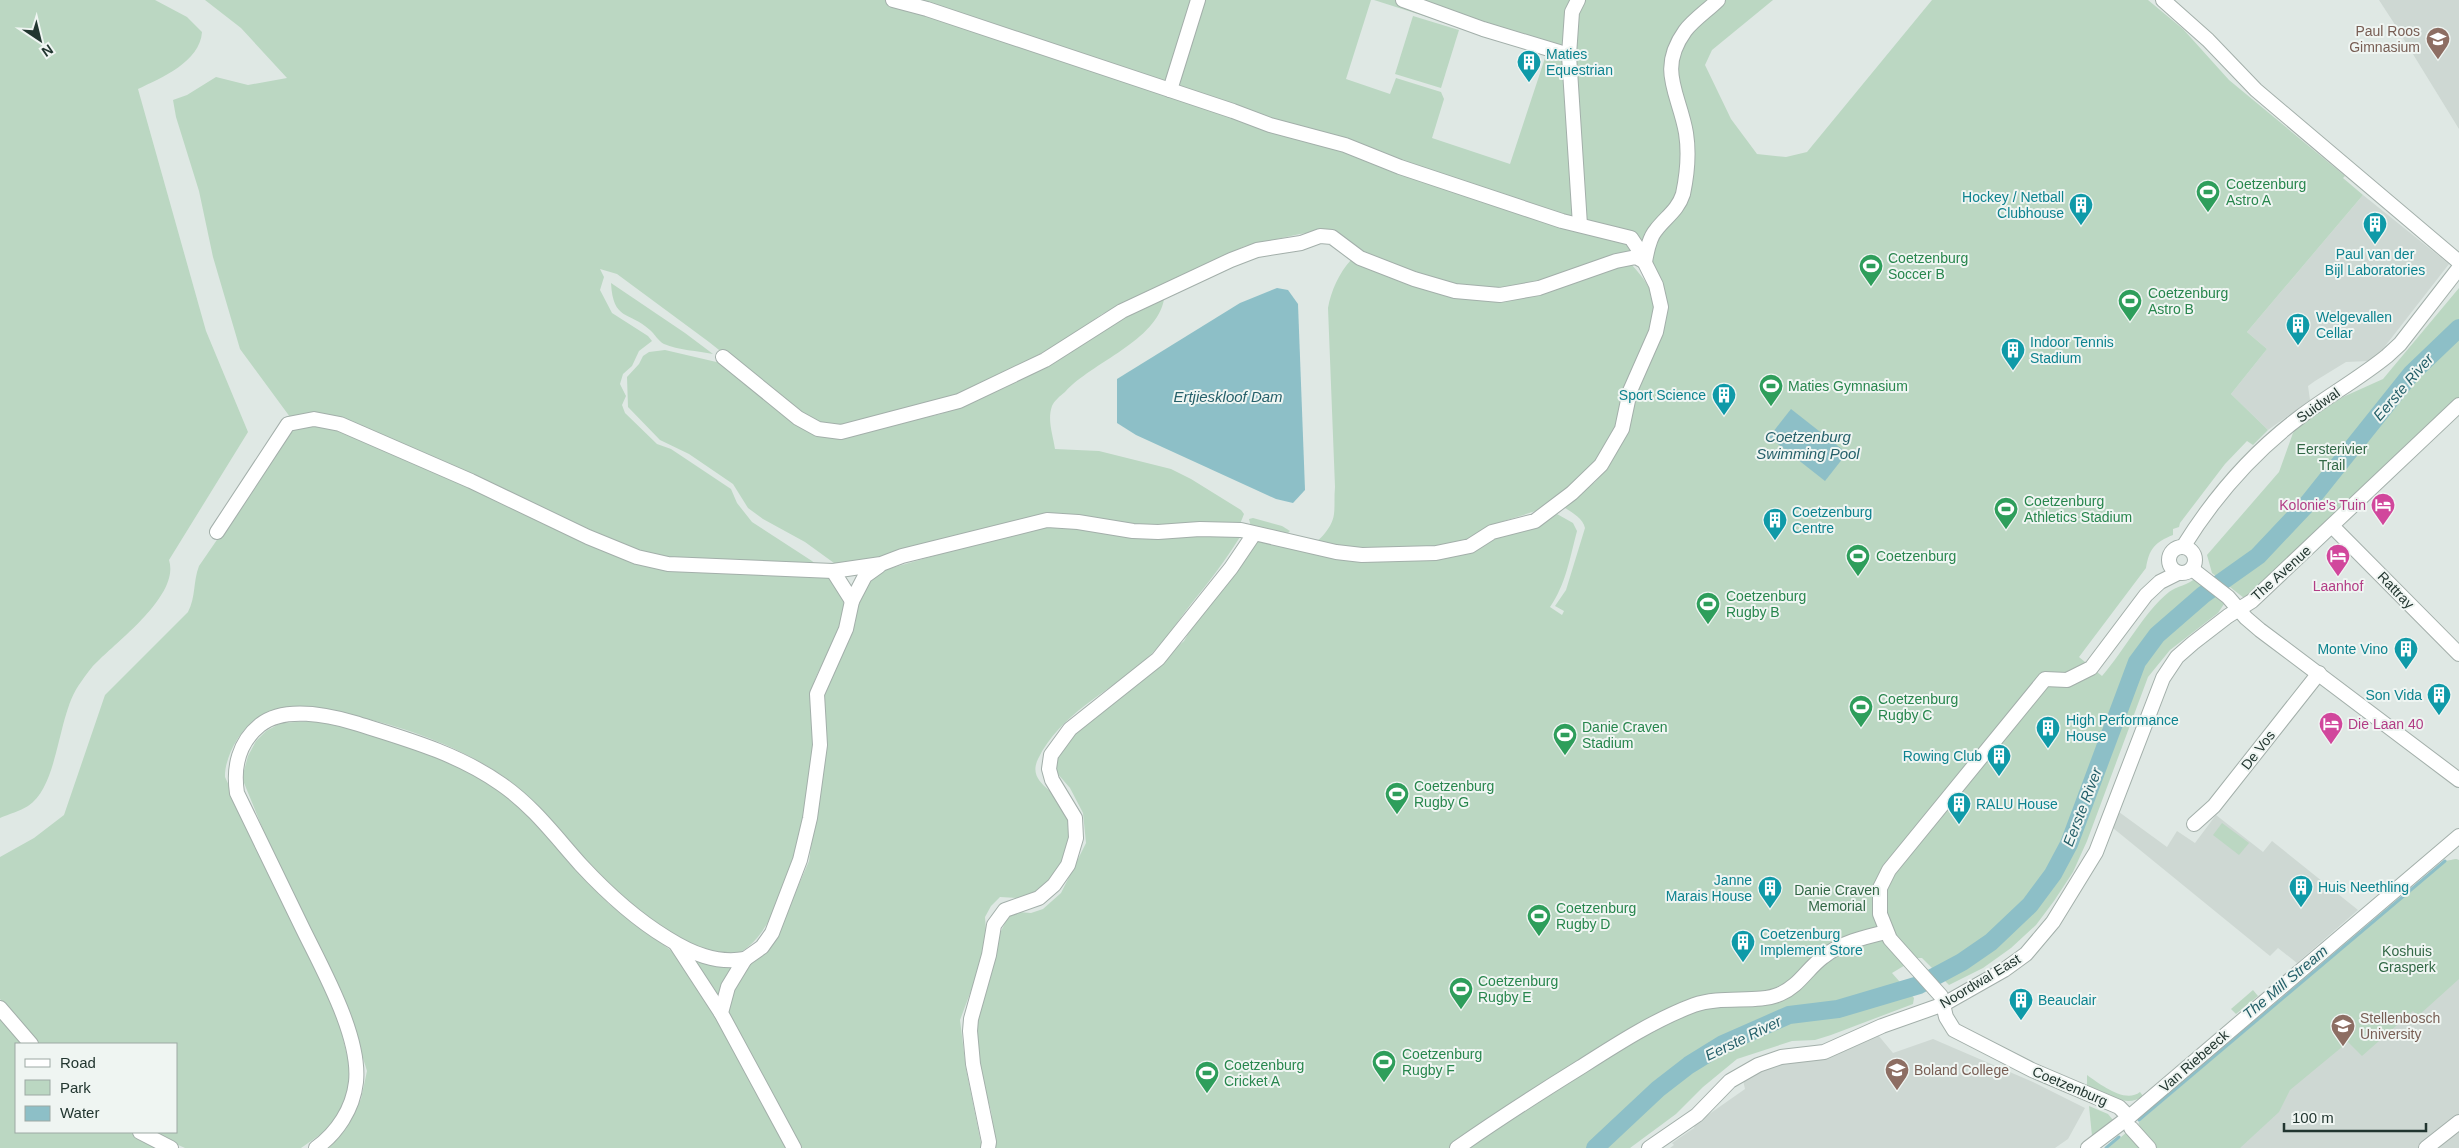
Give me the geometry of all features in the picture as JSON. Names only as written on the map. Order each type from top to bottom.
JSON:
[{"type":"street","points":[[217,532],[288,424],[314,418],[340,424],[471,481],[637,557],[694,567],[727,565],[795,571],[833,572],[881,564],[902,556],[1047,520],[1078,522],[1133,532],[1200,528],[1241,530],[1353,554],[1436,553],[1470,546],[1492,532],[1535,521],[1548,513],[1601,465],[1622,429],[1630,391],[1656,332],[1661,308],[1656,285],[1631,238],[1580,226],[1400,167],[1345,145],[1270,125],[927,9],[893,0]]},
{"type":"street","points":[[1170,90],[1198,0]]},
{"type":"street","points":[[1403,0],[1483,29],[1569,55]]},
{"type":"street","points":[[1578,0],[1572,12],[1569,55],[1580,226]]},
{"type":"street","points":[[1645,262],[1655,231],[1679,204],[1687,166],[1686,134],[1670,74],[1672,54],[1685,30],[1718,0]]},
{"type":"street","points":[[2163,0],[2198,29],[2256,90],[2459,262]]},
{"type":"street","points":[[723,357],[798,418],[818,429],[841,432],[959,401],[1044,360],[1122,312],[1223,264],[1258,250],[1301,243],[1320,236],[1332,237],[1360,258],[1414,278],[1455,291],[1500,296],[1539,288],[1616,261],[1636,257],[1645,262]]},
{"type":"street","name":"Suidwal","points":[[2183,547],[2209,507],[2255,455],[2300,417],[2387,356],[2414,326],[2459,268]]},
{"type":"street","name":"The Avenue","points":[[2459,405],[2252,601],[2238,609],[2260,630],[2459,780]]},
{"type":"street","name":"Rattray","points":[[2332,526],[2459,654]]},
{"type":"street","points":[[988,1148],[987,1125],[973,1064],[970,1031],[971,1019],[989,954],[994,925],[1004,910],[1038,898],[1054,884],[1068,865],[1076,838],[1075,818],[1052,780],[1049,769],[1051,755],[1070,729],[1158,659],[1231,568],[1254,534]]},
{"type":"street","points":[[2174,569],[2171,552],[2183,547],[2190,549],[2194,555],[2195,571]]},
{"type":"street","points":[[720,1013],[728,988],[745,960],[762,947],[772,933],[800,860],[810,818],[820,745],[817,694],[846,630],[852,601],[866,576],[881,564]]},
{"type":"street","points":[[2174,569],[2184,573],[2195,571],[2228,597],[2238,609]]},
{"type":"street","points":[[1457,1148],[1506,1114],[1649,1026],[1696,1004],[1726,998],[1765,998],[1779,995],[1798,983],[1822,957],[1832,951],[1886,932],[1880,914],[1880,888],[1901,855],[2046,679],[2067,680],[2082,675],[2091,668],[2146,596],[2174,569]]},
{"type":"street","points":[[833,572],[852,601]]},
{"type":"street","name":"Noordwal East","points":[[1649,1148],[1697,1114],[1730,1081],[1758,1065],[1781,1057],[1824,1052],[1882,1026],[1944,1004],[2015,962],[2037,942],[2053,922],[2096,852],[2163,678],[2177,657],[2238,609]]},
{"type":"street","name":"De Vos","points":[[2194,824],[2214,806],[2319,673]]},
{"type":"street","points":[[316,1148],[338,1128],[352,1102],[356,1081],[353,1048],[342,1013],[237,792],[234,775],[239,753],[247,738],[263,722],[276,717],[300,714],[340,719],[430,746],[468,764],[501,784],[533,809],[580,864],[618,902],[647,926],[685,949],[717,961],[745,960]]},
{"type":"street","name":"Van Riebeeck","points":[[2088,1148],[2130,1122],[2458,840]]},
{"type":"street","name":"Coetzenburg","points":[[1886,932],[1941,996],[1949,1024],[1960,1034],[2032,1070],[2119,1107],[2149,1148]]},
{"type":"street","points":[[676,944],[720,1013],[794,1148]]},
{"type":"street","points":[[0,1008],[30,1043]]},
{"type":"street","points":[[2426,1148],[2459,1122]]},
{"type":"street","points":[[142,1133],[171,1148]]},
{"type":"shaded area","name":"Paul Roos Gimnasium","points":[[2379,0],[2459,0],[2459,129],[2392,20]]},
{"type":"shaded area","points":[[2363,195],[2449,264],[2379,354],[2369,361],[2346,362],[2315,381],[2308,386],[2310,400],[2268,430],[2231,394],[2267,349],[2247,332]]},
{"type":"shaded area","points":[[2119,812],[2167,847],[2177,831],[2195,843],[2216,815],[2263,852],[2272,841],[2358,910],[2297,963],[2278,948],[2270,956],[2113,828]]},
{"type":"shaded area","name":"Koshuis Grasperk","points":[[2459,860],[2459,1116],[2420,1148],[2156,1148],[2138,1124],[2139,1122],[2446,861]]},
{"type":"shaded area","name":"Boland College","points":[[1878,1035],[1893,1053],[1933,1039],[2033,1082],[2085,1108],[2068,1139],[2055,1148],[1670,1148],[1674,1145],[1672,1143],[1694,1128],[1695,1124],[1745,1089],[1743,1080],[1772,1064],[1824,1058]]},
{"type":"shaded area","points":[[2459,1128],[2459,1148],[2435,1148]]},
{"type":"green space","points":[[0,0],[155,0],[187,17],[202,32],[200,43],[187,60],[168,74],[138,89],[206,331],[248,432],[169,560],[170,573],[166,587],[157,601],[146,615],[93,666],[73,695],[53,765],[38,796],[28,806],[0,818]]},
{"type":"green space","name":"Danie Craven Memorial","points":[[205,0],[1371,0],[1346,79],[1390,94],[1396,78],[1441,92],[1444,99],[1432,138],[1510,164],[1546,55],[1374,0],[1773,0],[1712,50],[1705,65],[1731,119],[1757,154],[1786,157],[1807,152],[1932,0],[2148,0],[2183,29],[2229,80],[2345,176],[2343,178],[2363,195],[2247,332],[2267,349],[2231,394],[2268,430],[2253,445],[2247,441],[2225,464],[2180,523],[2179,527],[2173,529],[2173,535],[2162,540],[2154,547],[2146,568],[2079,657],[2102,676],[2160,600],[2172,590],[2196,578],[2222,597],[2224,604],[2218,613],[2170,650],[2148,677],[2087,841],[2073,872],[2036,925],[2011,948],[1983,968],[1949,985],[1922,958],[1917,958],[1892,973],[1914,998],[1913,1004],[1815,1040],[1792,1041],[1737,1059],[1703,1087],[1676,1114],[1630,1148],[996,1148],[991,1111],[981,1073],[976,1041],[979,1012],[998,937],[1011,915],[1019,912],[1031,913],[1043,909],[1061,893],[1086,843],[1083,813],[1070,788],[1057,773],[1057,759],[1062,745],[1184,641],[1196,620],[1255,541],[1305,551],[1319,540],[1333,520],[1335,487],[1328,308],[1336,282],[1347,265],[1351,260],[1402,282],[1433,291],[1491,302],[1514,298],[1615,265],[1631,264],[1648,285],[1655,303],[1655,320],[1621,415],[1602,451],[1574,485],[1545,507],[1494,524],[1474,535],[1480,546],[1514,530],[1550,519],[1557,514],[1573,523],[1577,531],[1570,560],[1564,580],[1550,607],[1562,615],[1564,611],[1555,606],[1566,590],[1585,528],[1579,518],[1562,506],[1595,482],[1602,474],[1657,347],[1664,326],[1649,260],[1616,253],[1596,263],[1510,291],[1464,288],[1387,263],[1361,251],[1343,236],[1323,231],[1300,234],[1245,246],[1102,314],[1066,340],[980,386],[937,403],[854,425],[823,424],[793,409],[709,342],[617,274],[600,269],[604,277],[600,290],[612,313],[648,336],[652,341],[639,351],[632,366],[623,374],[620,384],[626,396],[622,405],[625,413],[657,444],[671,449],[731,489],[737,503],[752,522],[812,561],[821,569],[694,561],[638,553],[302,416],[290,417],[240,349],[213,257],[199,191],[176,117],[173,100],[187,95],[216,77],[248,85],[287,78],[241,28]]},
{"type":"green space","points":[[1413,16],[1459,30],[1441,88],[1395,74]]},
{"type":"green space","points":[[611,283],[713,354],[675,348],[662,343],[642,324],[619,310],[612,295]]},
{"type":"green space","name":"Eersterivier Trail","points":[[2459,288],[2459,399],[2260,588],[2244,598],[2212,573],[2207,555],[2279,472],[2293,433],[2298,426],[2343,397],[2383,379]]},
{"type":"green space","points":[[1161,297],[1164,299],[1159,314],[1137,339],[1077,381],[1054,402],[1050,417],[1055,449],[1099,451],[1171,469],[1241,510],[1244,514],[1240,524],[1168,527],[1127,524],[1075,516],[855,563],[834,563],[805,542],[763,519],[748,508],[733,484],[689,454],[660,440],[628,407],[627,377],[639,364],[643,356],[649,352],[665,350],[725,364],[807,431],[905,422],[941,414],[995,389],[1115,320]]},
{"type":"green space","points":[[307,423],[337,429],[634,561],[830,576],[843,599],[843,622],[813,686],[811,708],[814,744],[811,775],[797,848],[788,876],[778,903],[765,927],[750,945],[733,955],[708,952],[692,945],[659,927],[632,908],[582,857],[525,793],[474,758],[416,733],[377,721],[348,715],[275,712],[265,714],[256,719],[247,727],[233,746],[225,777],[338,1018],[352,1076],[350,1092],[342,1110],[324,1132],[301,1148],[185,1148],[151,1133],[178,1133],[178,1043],[36,1043],[0,999],[0,857],[34,838],[64,815],[105,695],[188,612],[191,606],[199,566],[295,426]]},
{"type":"green space","points":[[1253,518],[1282,526],[1290,531],[1288,533],[1251,527],[1249,519]]},
{"type":"green space","points":[[1038,526],[1232,535],[1240,537],[1229,555],[1157,648],[1143,662],[1071,717],[1047,743],[1038,759],[1035,768],[1036,775],[1062,803],[1068,815],[1068,848],[1064,864],[1037,892],[1026,897],[1000,897],[991,906],[985,917],[986,931],[981,964],[960,1020],[966,1069],[982,1148],[800,1148],[728,1017],[728,1005],[742,971],[778,933],[809,861],[824,756],[824,692],[855,624],[859,598],[869,580],[881,571]]},
{"type":"green space","points":[[312,721],[350,728],[411,746],[456,765],[504,793],[532,817],[568,862],[609,904],[677,955],[705,997],[786,1148],[329,1148],[346,1129],[361,1099],[367,1071],[347,1007],[264,832],[242,778],[248,756],[256,741],[266,731],[281,723]]},
{"type":"green space","points":[[2222,823],[2249,843],[2239,855],[2213,835]]},
{"type":"green space","name":"Koshuis Grasperk","points":[[2459,860],[2459,979],[2418,1016],[2413,1011],[2362,1056],[2348,1042],[2290,1090],[2279,1112],[2240,1148],[2156,1148],[2140,1130],[2139,1122],[2446,861]]},
{"type":"green space","points":[[688,955],[737,965],[718,1003]]},
{"type":"green space","points":[[2253,990],[2258,996],[2236,1014],[2231,1009]]},
{"type":"green space","points":[[0,1016],[25,1043],[15,1043],[15,1133],[132,1133],[158,1148],[0,1148]]},
{"type":"green space","points":[[2087,1075],[2120,1094],[2127,1096],[2140,1092],[2143,1096],[2129,1101],[2115,1098],[2087,1085]]},
{"type":"green space","points":[[2089,1106],[2108,1114],[2113,1120],[2092,1136]]},
{"type":"green space","points":[[2127,1132],[2141,1148],[2108,1148]]},
{"type":"water","name":"Ertjieskloof Dam","points":[[1277,288],[1288,290],[1298,304],[1305,490],[1293,503],[1276,499],[1136,435],[1117,423],[1117,379],[1240,303]]},
{"type":"water","name":"Coetzenburg Swimming Pool","points":[[1791,409],[1847,453],[1825,481],[1769,437]]},
{"type":"waterway","name":"Eerste River","points":[[1595,1148],[1658,1089],[1689,1065],[1723,1044],[1789,1015],[1838,1009],[1919,985],[1962,962],[1991,942],[2030,905],[2053,874],[2069,844],[2137,662],[2157,635],[2203,595],[2258,556],[2308,503],[2411,374],[2459,328]]},
{"type":"waterway","name":"The Mill Stream","points":[[2139,1120],[2445,861]]},
{"type":"waterway","name":"The Mill Stream","points":[[2106,1148],[2119,1137]]},
{"type":"place","name":"Paul Roos Gimnasium","points":[[2438,60]]},
{"type":"place","name":"Maties Equestrian","points":[[1529,83]]},
{"type":"place","name":"Coetzenburg Astro A","points":[[2208,213]]},
{"type":"place","name":"Hockey / Netball Clubhouse","points":[[2081,226]]},
{"type":"place","name":"Paul van der Bijl Laboratories","points":[[2375,245]]},
{"type":"place","name":"Coetzenburg Soccer B","points":[[1871,287]]},
{"type":"place","name":"Coetzenburg Astro B","points":[[2130,322]]},
{"type":"place","name":"Welgevallen Cellar","points":[[2298,346]]},
{"type":"place","name":"Indoor Tennis Stadium","points":[[2013,371]]},
{"type":"place","name":"Maties Gymnasium","points":[[1771,407]]},
{"type":"place","name":"Sport Science","points":[[1724,416]]},
{"type":"place","name":"Kolonie's Tuin","points":[[2383,526]]},
{"type":"place","name":"Coetzenburg Athletics Stadium","points":[[2006,530]]},
{"type":"place","name":"Coetzenburg Centre","points":[[1775,541]]},
{"type":"place","name":"Coetzenburg","points":[[1858,577]]},
{"type":"place","name":"Laanhof","points":[[2338,577]]},
{"type":"place","name":"Coetzenburg Rugby B","points":[[1708,625]]},
{"type":"place","name":"Monte Vino","points":[[2406,670]]},
{"type":"place","name":"Son Vida","points":[[2439,716]]},
{"type":"place","name":"Coetzenburg Rugby C","points":[[1861,728]]},
{"type":"place","name":"Die Laan 40","points":[[2331,745]]},
{"type":"place","name":"High Performance House","points":[[2048,749]]},
{"type":"place","name":"Danie Craven Stadium","points":[[1565,756]]},
{"type":"place","name":"Rowing Club","points":[[1999,777]]},
{"type":"place","name":"Coetzenburg Rugby G","points":[[1397,815]]},
{"type":"place","name":"RALU House","points":[[1959,825]]},
{"type":"place","name":"Huis Neethling","points":[[2301,908]]},
{"type":"place","name":"Janne Marais House","points":[[1770,909]]},
{"type":"place","name":"Coetzenburg Rugby D","points":[[1539,937]]},
{"type":"place","name":"Coetzenburg Implement Store","points":[[1743,963]]},
{"type":"place","name":"Coetzenburg Rugby E","points":[[1461,1010]]},
{"type":"place","name":"Beauclair","points":[[2021,1021]]},
{"type":"place","name":"Stellenbosch University","points":[[2343,1047]]},
{"type":"place","name":"Coetzenburg Rugby F","points":[[1384,1083]]},
{"type":"place","name":"Boland College","points":[[1897,1091]]},
{"type":"place","name":"Coetzenburg Cricket A","points":[[1207,1094]]}]
